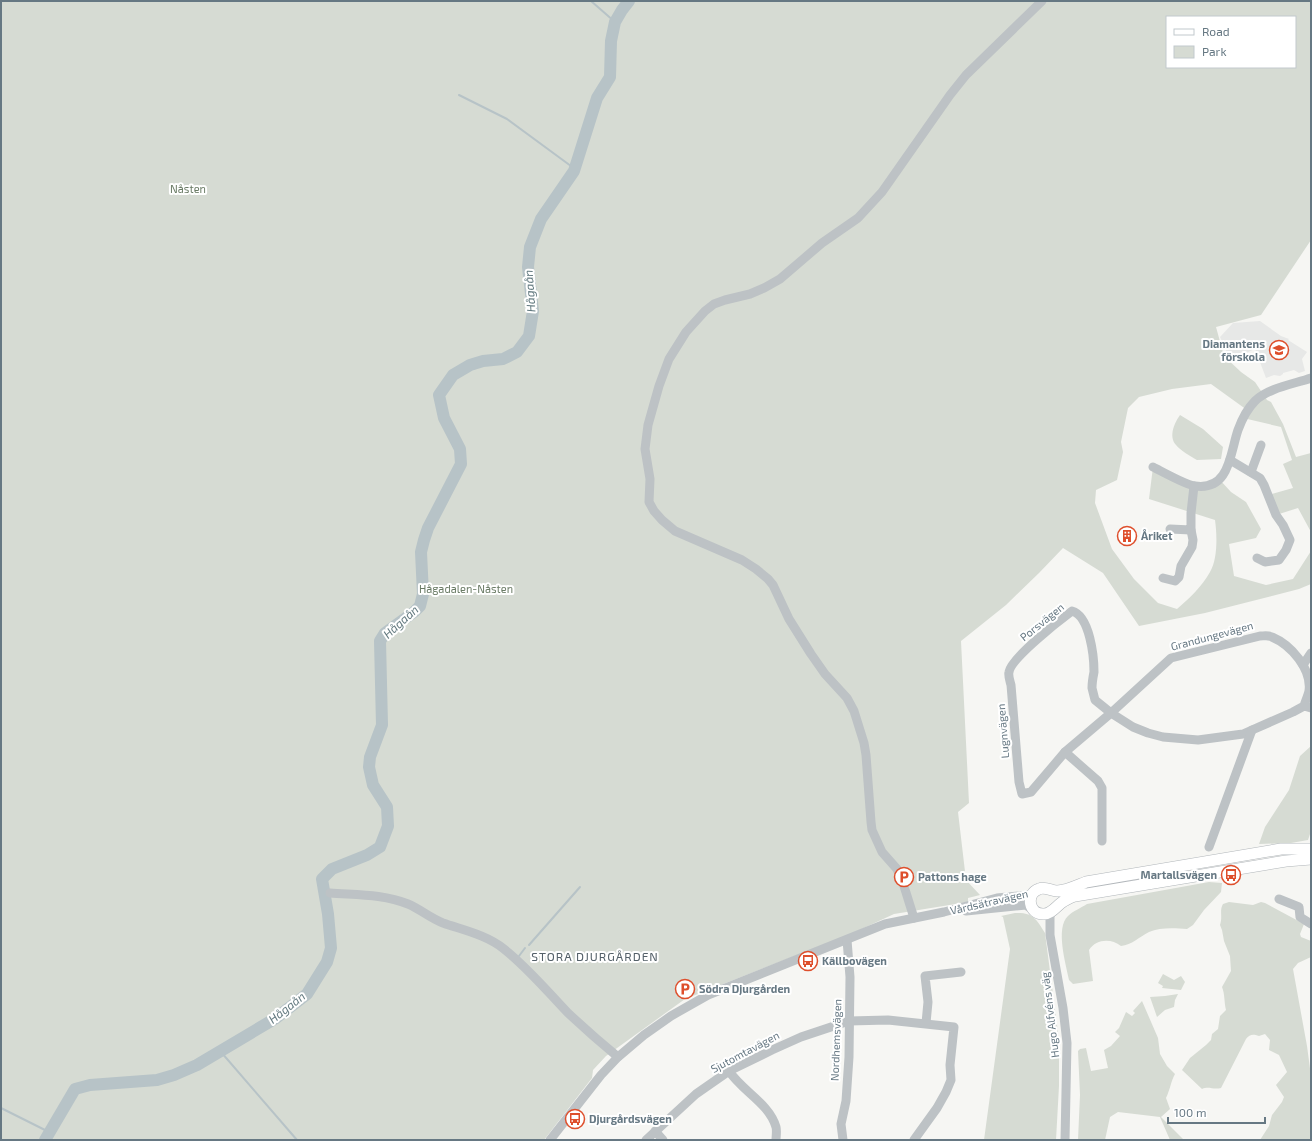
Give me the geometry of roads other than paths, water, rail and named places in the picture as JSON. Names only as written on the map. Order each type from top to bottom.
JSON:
[{"type":"main road","points":[[1311,850],[1281,849],[1086,882],[1057,891],[1039,889],[1034,892],[1030,900],[1030,905],[1036,912],[1048,913],[1064,901],[1075,896],[1286,861],[1311,859]]},
{"type":"main road","points":[[1048,889],[1054,894],[1056,900],[1054,908]]},
{"type":"street","points":[[914,918],[897,869],[882,852],[872,830],[870,822],[864,743],[854,711],[847,698],[811,654],[789,619],[773,585],[768,579],[742,560],[675,531],[654,511],[649,502],[650,478],[645,449],[648,425],[658,386],[669,359],[686,332],[705,311],[714,304],[750,294],[780,279],[822,243],[858,218],[882,192],[950,95],[966,75],[1042,1]]},
{"type":"street","points":[[1153,467],[1194,486],[1207,485],[1220,480],[1230,460],[1238,430],[1247,410],[1254,402],[1263,394],[1311,378]]},
{"type":"street","points":[[1251,472],[1261,445]]},
{"type":"street","points":[[1230,460],[1260,478],[1276,515],[1290,540],[1286,550],[1279,560],[1266,562],[1257,558]]},
{"type":"street","points":[[1163,578],[1175,581],[1179,577],[1181,566],[1192,547],[1193,540],[1191,530],[1191,513],[1194,486]]},
{"type":"street","points":[[1170,529],[1191,530]]},
{"type":"street","name":"Porsvägen","points":[[1012,666],[1020,655],[1062,619],[1072,612],[1077,613],[1084,622],[1092,644],[1094,672],[1092,687],[1095,700],[1111,713]]},
{"type":"street","name":"Grandungevägen","points":[[1022,794],[1031,792],[1065,752],[1111,713],[1171,658],[1260,636],[1271,636],[1289,648],[1303,665],[1307,675],[1309,691],[1307,707]]},
{"type":"street","points":[[1303,665],[1311,653]]},
{"type":"street","name":"Lugnvägen","points":[[1012,666],[1009,672],[1019,782],[1022,794]]},
{"type":"street","points":[[1111,713],[1133,727],[1148,733],[1163,737],[1206,739],[1234,736],[1307,707]]},
{"type":"street","points":[[1209,847],[1252,730]]},
{"type":"street","points":[[1065,752],[1098,782],[1102,788],[1102,841]]},
{"type":"street","name":"Vårdsätravägen","points":[[550,1140],[618,1057],[644,1034],[670,1016],[708,995],[885,924],[944,912],[997,898],[1028,895],[1034,892]]},
{"type":"street","points":[[330,893],[376,896],[409,904],[438,921],[482,937],[502,947],[526,967],[562,1006],[592,1035],[618,1057]]},
{"type":"street","points":[[1278,899],[1299,907],[1300,917],[1311,924]]},
{"type":"street","name":"Vårdsätravägen","points":[[944,912],[1026,906],[1036,912]]},
{"type":"street","name":"Hugo Alfvéns väg","points":[[1050,935],[1050,916],[1054,908]]},
{"type":"street","name":"Hugo Alfvéns väg","points":[[1036,912],[1047,926],[1050,935],[1063,1008],[1067,1043],[1065,1140]]},
{"type":"street","name":"Nordhemsvägen","points":[[843,1140],[841,1124],[846,1101],[850,977],[847,940]]},
{"type":"street","points":[[926,1023],[928,1002],[925,976],[961,972]]},
{"type":"street","points":[[849,1021],[888,1020],[954,1027],[950,1066],[951,1080],[937,1108],[914,1140]]},
{"type":"street","name":"Sjutomtavägen","points":[[646,1140],[655,1130],[696,1094],[729,1071],[800,1038],[849,1021]]},
{"type":"street","points":[[729,1071],[736,1081],[768,1111],[776,1128],[776,1140]]},
{"type":"street","points":[[655,1130],[663,1140]]},
{"type":"waterway","points":[[591,1],[615,22]]},
{"type":"waterway","name":"Hågaån","points":[[45,1140],[75,1089],[90,1085],[157,1080],[174,1075],[197,1065],[276,1018],[307,994],[327,962],[331,948],[328,914],[322,879],[332,869],[367,855],[380,847],[388,826],[387,807],[373,785],[369,767],[370,757],[382,725],[380,641],[385,633],[420,606],[423,594],[421,552],[424,540],[428,528],[461,464],[460,449],[444,418],[439,395],[453,375],[470,365],[483,361],[503,359],[517,352],[529,336],[533,311],[528,267],[530,247],[541,219],[574,171],[597,98],[610,77],[611,41],[615,22],[629,1]]},
{"type":"waterway","points":[[459,95],[507,119],[575,169]]},
{"type":"waterway","points":[[529,945],[580,887]]},
{"type":"waterway","points":[[519,956],[525,948]]},
{"type":"waterway","points":[[221,1052],[297,1140]]},
{"type":"waterway","points":[[1,1108],[49,1132]]},
{"type":"place","name":"Diamantens förskola","points":[[1279,350]]},
{"type":"place","name":"Åriket","points":[[1127,536]]},
{"type":"place","name":"Martallsvägen","points":[[1231,875]]},
{"type":"place","name":"Pattons hage","points":[[904,877]]},
{"type":"place","name":"Källbovägen","points":[[808,961]]},
{"type":"place","name":"Södra Djurgården","points":[[685,989]]},
{"type":"place","name":"Djurgårdsvägen","points":[[575,1119]]},
{"type":"district","name":"STORA DJURGÅRDEN","points":[[595,957]]},
{"type":"park label","name":"Nåsten","points":[[188,189]]},
{"type":"park label","name":"Hågadalen-Nåsten","points":[[466,589]]}]
